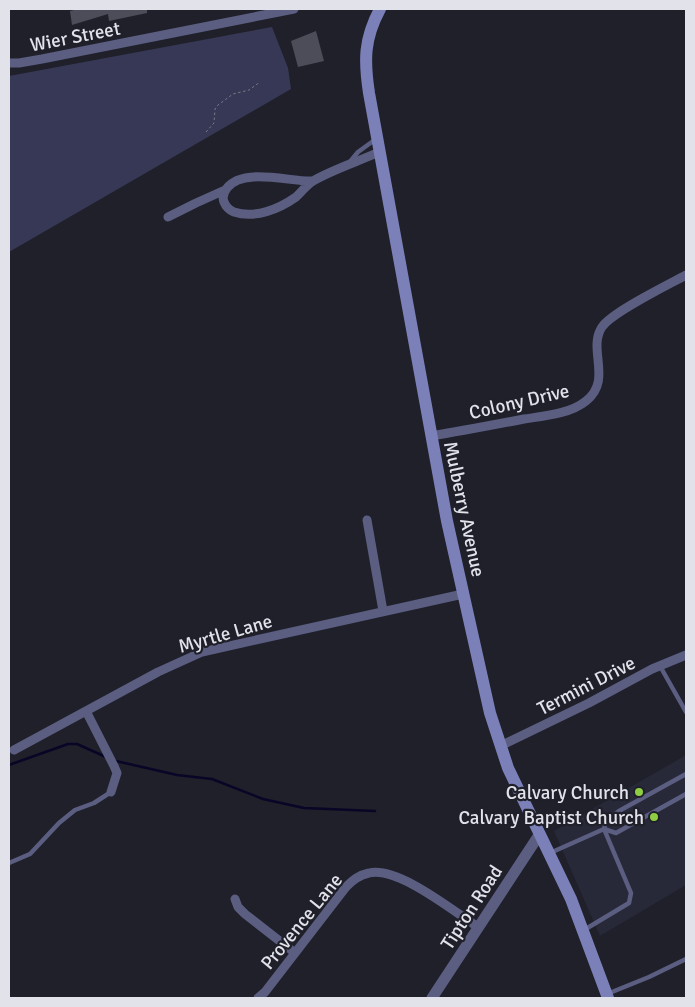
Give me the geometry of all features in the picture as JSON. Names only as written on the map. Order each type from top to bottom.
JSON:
[{"type":"main road","name":"Mulberry Avenue","points":[[380,9],[369,32],[365,60],[369,93],[431,436],[484,690],[508,768],[571,900],[608,996]]},
{"type":"street","name":"Wier Street","points":[[9,63],[42,59],[294,9]]},
{"type":"street","points":[[225,190],[224,202],[230,210],[245,214],[261,213],[285,204],[312,182],[349,163],[379,152]]},
{"type":"street","points":[[168,218],[225,190],[236,181],[250,177],[312,182]]},
{"type":"street","name":"Colony Drive","points":[[431,436],[550,414],[578,406],[586,401],[592,395],[599,381],[597,339],[602,327],[614,316],[686,275]]},
{"type":"street","points":[[367,520],[383,611]]},
{"type":"street","name":"Myrtle Lane","points":[[14,750],[158,672],[202,652],[463,594]]},
{"type":"street","name":"Termini Drive","points":[[500,746],[660,666],[686,655]]},
{"type":"street","points":[[86,711],[117,773],[111,792]]},
{"type":"street","name":"Tipton Road","points":[[432,998],[539,835]]},
{"type":"street","name":"Provence Lane","points":[[258,998],[346,887],[360,875],[370,872],[388,874],[409,882],[478,927]]},
{"type":"street","points":[[235,899],[238,907],[245,914],[295,953]]},
{"type":"lane","points":[[349,163],[358,152],[377,138]]},
{"type":"lane","points":[[660,666],[686,712]]},
{"type":"lane","points":[[582,930],[629,903],[631,893],[604,830],[606,821],[619,811],[686,774]]},
{"type":"lane","points":[[9,863],[30,854],[59,823],[75,810],[94,803],[111,792]]},
{"type":"lane","points":[[549,854],[604,830],[616,833],[686,794]]},
{"type":"lane","points":[[608,996],[686,959]]},
{"type":"path","points":[[206,132],[214,123],[215,109],[218,104],[233,94],[249,90],[260,82]]},
{"type":"shaded area","points":[[272,27],[288,68],[291,89],[9,252],[9,76]]},
{"type":"shaded area","points":[[686,755],[686,885],[600,936],[554,831]]},
{"type":"building","points":[[78,9],[147,9],[147,13],[109,21],[108,14],[72,25],[70,11]]},
{"type":"building","points":[[316,31],[324,61],[298,67],[291,41]]},
{"type":"waterway","points":[[9,765],[68,744],[77,744],[106,757]]},
{"type":"waterway","points":[[116,761],[177,775],[212,779],[263,799],[304,808],[375,811]]},
{"type":"place","name":"Calvary Church","points":[[639,792]]},
{"type":"place","name":"Calvary Baptist Church","points":[[654,817]]}]
